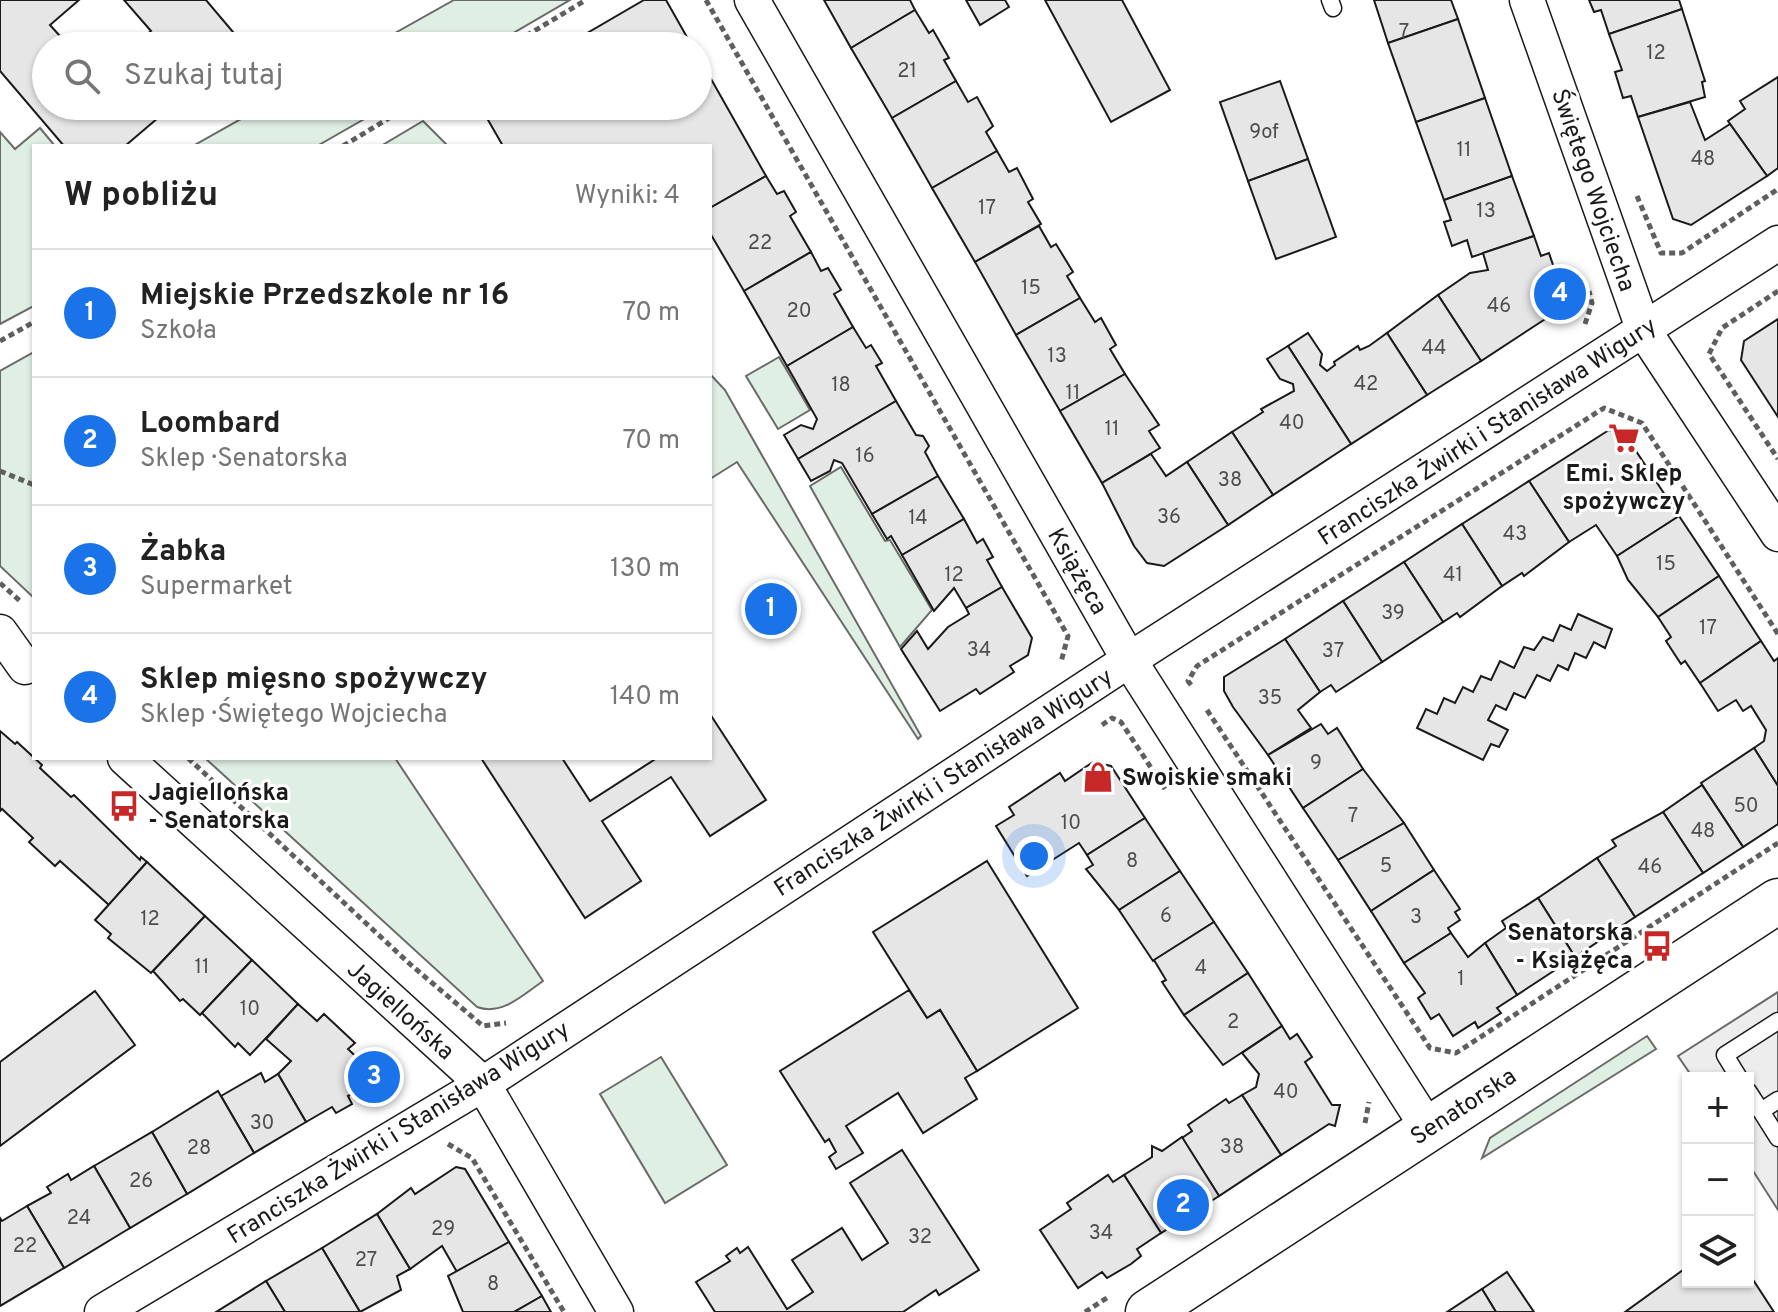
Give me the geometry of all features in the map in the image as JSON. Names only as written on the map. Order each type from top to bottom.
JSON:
[{"type":"street","name":"Książęca","points":[[752,0],[1129,660],[1428,1128]]},
{"type":"street","name":"Świętego Wojciecha","points":[[1527,0],[1644,331],[1778,534]]},
{"type":"street","name":"Franciszka Żwirki i Stanisława Wigury","points":[[102,1312],[483,1084],[1129,660],[1778,243]]},
{"type":"street","points":[[0,632],[20,664]]},
{"type":"street","name":"Jagiellońska","points":[[127,760],[483,1084],[616,1312]]},
{"type":"street","name":"Senatorska","points":[[1148,1312],[1778,901]]},
{"type":"lane","points":[[1735,1072],[1725,1055],[1778,1021]]},
{"type":"lane","points":[[1754,1100],[1778,1138]]},
{"type":"lane","points":[[1761,1111],[1778,1100]]},
{"type":"path","points":[[532,32],[586,0]]},
{"type":"path","points":[[706,0],[1068,636],[1061,662],[1049,670]]},
{"type":"path","points":[[346,144],[386,120]]},
{"type":"path","points":[[1634,186],[1661,253],[1682,253],[1778,189]]},
{"type":"path","points":[[1583,329],[1592,303],[1588,288]]},
{"type":"path","points":[[1778,291],[1722,328],[1709,354],[1778,459]]},
{"type":"path","points":[[0,341],[32,323]]},
{"type":"path","points":[[1197,694],[1188,681],[1197,666],[1604,408],[1642,423],[1778,634]]},
{"type":"path","points":[[0,471],[32,484]]},
{"type":"path","points":[[1206,707],[1430,1048],[1456,1053],[1778,843]]},
{"type":"path","points":[[1099,726],[1112,718],[1121,722],[1172,800]]},
{"type":"path","points":[[190,760],[411,965],[483,1026],[504,1025],[517,1016]]},
{"type":"path","points":[[1361,1088],[1369,1101]]},
{"type":"path","points":[[440,1139],[472,1158],[564,1312]]},
{"type":"green space","points":[[454,0],[570,0],[515,32],[397,32]]},
{"type":"green space","points":[[239,120],[362,120],[320,144],[197,144]]},
{"type":"green space","points":[[423,121],[446,144],[384,144]]},
{"type":"green space","points":[[40,128],[53,144],[32,144],[32,307],[0,324],[0,132],[15,149]]},
{"type":"green space","points":[[32,353],[32,596],[0,566],[0,371]]},
{"type":"green space","points":[[779,357],[810,410],[778,429],[746,376]]},
{"type":"green space","points":[[712,376],[725,390],[921,736],[918,739],[737,462],[712,478]]},
{"type":"green space","points":[[841,467],[885,541],[890,540],[932,610],[900,647],[810,486]]},
{"type":"green space","points":[[207,760],[396,760],[543,981],[504,1006],[495,1009],[477,1007]]},
{"type":"green space","points":[[1647,1036],[1656,1049],[1482,1158],[1490,1138]]},
{"type":"green space","points":[[661,1057],[727,1165],[665,1203],[600,1094]]},
{"type":"shaded area","points":[[1778,992],[1778,1210],[1754,1172],[1754,1072],[1689,1072],[1678,1056]]},
{"type":"building","points":[[0,0],[79,0],[50,25],[56,32],[32,32],[32,108],[0,71]]},
{"type":"building","points":[[124,0],[206,0],[233,32],[150,32]]},
{"type":"building","points":[[644,0],[666,0],[684,32],[589,32]]},
{"type":"building","points":[[824,0],[910,0],[915,10],[851,48]]},
{"type":"building","points":[[966,0],[1005,0],[1009,7],[980,25]]},
{"type":"building","points":[[1045,0],[1122,0],[1170,90],[1111,122]]},
{"type":"building","points":[[1374,0],[1451,0],[1458,19],[1388,43]]},
{"type":"building","points":[[1589,0],[1679,0],[1682,9],[1609,34],[1601,10],[1594,12]]},
{"type":"building","points":[[1682,9],[1705,81],[1702,82],[1705,97],[1638,117],[1631,96],[1623,98],[1615,72],[1622,70],[1609,34]]},
{"type":"building","points":[[915,10],[929,33],[933,30],[949,58],[944,60],[956,81],[892,118],[851,48]]},
{"type":"building","points":[[1458,19],[1485,98],[1416,122],[1388,43]]},
{"type":"building","points":[[1778,77],[1778,168],[1767,176],[1728,121],[1745,109],[1740,101]]},
{"type":"building","points":[[712,81],[766,176],[712,207],[712,144],[502,144],[488,120],[712,120]]},
{"type":"building","points":[[956,81],[968,102],[977,97],[993,126],[986,132],[997,151],[932,188],[892,118]]},
{"type":"building","points":[[1280,81],[1308,159],[1248,181],[1220,102]]},
{"type":"building","points":[[1485,98],[1512,176],[1444,200],[1416,122]]},
{"type":"building","points":[[1690,102],[1705,140],[1730,124],[1767,176],[1691,225],[1673,219],[1638,117]]},
{"type":"building","points":[[42,120],[156,120],[127,144],[62,144]]},
{"type":"building","points":[[997,151],[1009,172],[1017,168],[1033,199],[1028,202],[1041,224],[975,262],[932,188]]},
{"type":"building","points":[[1308,159],[1336,237],[1276,259],[1248,181]]},
{"type":"building","points":[[766,176],[777,194],[784,191],[796,212],[790,216],[811,252],[744,291],[712,236],[712,207]]},
{"type":"building","points":[[1512,176],[1534,236],[1472,257],[1467,240],[1452,246],[1444,222],[1451,220],[1444,200]]},
{"type":"building","points":[[1039,226],[1051,247],[1056,244],[1073,272],[1067,276],[1080,298],[1016,335],[975,262]]},
{"type":"building","points":[[1534,236],[1541,256],[1549,253],[1558,280],[1550,283],[1555,296],[1553,314],[1481,361],[1438,295],[1470,273],[1488,270],[1483,253]]},
{"type":"building","points":[[811,252],[821,271],[828,268],[841,290],[834,294],[853,327],[787,366],[744,291]]},
{"type":"building","points":[[1438,295],[1481,361],[1427,395],[1387,333]]},
{"type":"building","points":[[1080,298],[1095,322],[1101,318],[1116,345],[1110,349],[1125,374],[1060,411],[1016,335]]},
{"type":"building","points":[[1778,319],[1778,417],[1741,360],[1744,341]]},
{"type":"building","points":[[853,327],[866,348],[871,345],[882,363],[876,366],[896,401],[798,459],[784,435],[801,425],[813,429],[817,419],[787,366]]},
{"type":"building","points":[[1308,333],[1322,354],[1320,365],[1327,371],[1335,365],[1334,362],[1358,346],[1360,350],[1369,346],[1387,333],[1427,395],[1351,444],[1288,346]]},
{"type":"building","points":[[1288,346],[1351,444],[1273,495],[1232,432],[1263,412],[1261,409],[1294,391],[1293,384],[1280,379],[1267,359]]},
{"type":"building","points":[[1125,374],[1159,425],[1149,431],[1160,448],[1102,483],[1060,411]]},
{"type":"building","points":[[896,401],[916,435],[923,436],[929,446],[925,452],[938,476],[872,514],[842,463],[834,460],[830,471],[811,481],[798,459]]},
{"type":"building","points":[[1609,430],[1624,433],[1679,516],[1617,556],[1596,525],[1569,542],[1529,481]]},
{"type":"building","points":[[1232,432],[1273,495],[1228,525],[1187,462]]},
{"type":"building","points":[[1151,454],[1166,476],[1187,462],[1228,525],[1164,566],[1147,563],[1134,546],[1102,483]]},
{"type":"building","points":[[938,476],[964,519],[902,555],[891,536],[887,539],[872,514]]},
{"type":"building","points":[[1529,481],[1569,542],[1524,576],[1522,573],[1502,586],[1462,524]]},
{"type":"building","points":[[1679,516],[1719,576],[1658,617],[1628,580],[1617,556]]},
{"type":"building","points":[[964,519],[977,543],[983,539],[993,557],[987,560],[1002,587],[966,608],[954,588],[934,611],[902,555]]},
{"type":"building","points":[[1462,524],[1502,586],[1460,617],[1457,613],[1443,622],[1404,562]]},
{"type":"building","points":[[1404,562],[1443,622],[1382,662],[1343,601]]},
{"type":"building","points":[[1719,576],[1761,641],[1700,683],[1685,661],[1681,664],[1666,641],[1671,637],[1658,617]]},
{"type":"building","points":[[1002,587],[1032,638],[1028,655],[1010,666],[1014,672],[980,694],[976,689],[940,711],[901,649],[917,631],[928,649],[948,627],[969,614],[966,608]]},
{"type":"building","points":[[1343,601],[1382,662],[1336,692],[1331,685],[1320,692],[1285,639]]},
{"type":"building","points":[[1578,614],[1612,629],[1605,648],[1594,642],[1586,658],[1575,653],[1568,670],[1558,665],[1550,681],[1537,675],[1525,698],[1514,693],[1506,710],[1496,705],[1488,720],[1508,730],[1499,747],[1491,744],[1483,760],[1417,728],[1426,709],[1437,714],[1444,698],[1455,703],[1463,687],[1473,692],[1481,676],[1491,680],[1500,661],[1514,668],[1524,647],[1534,650],[1543,637],[1553,641],[1560,625],[1571,630]]},
{"type":"building","points":[[1285,639],[1320,692],[1298,710],[1311,728],[1268,755],[1233,707],[1224,691],[1224,677]]},
{"type":"building","points":[[1761,641],[1774,661],[1778,658],[1778,786],[1754,748],[1764,741],[1766,730],[1751,706],[1743,711],[1736,700],[1718,711],[1700,683]]},
{"type":"building","points":[[712,717],[766,800],[710,836],[671,777],[602,821],[641,881],[585,918],[482,760],[563,760],[590,801],[654,760],[712,760]]},
{"type":"building","points":[[1321,724],[1328,734],[1337,728],[1363,769],[1303,808],[1268,755]]},
{"type":"building","points":[[0,731],[15,744],[17,742],[32,756],[32,760],[42,765],[40,768],[71,797],[74,795],[140,860],[141,857],[147,862],[109,905],[60,861],[55,866],[29,842],[33,838],[2,809],[0,811]]},
{"type":"building","points":[[1754,748],[1778,786],[1778,824],[1743,847],[1701,783]]},
{"type":"building","points":[[1093,762],[1111,766],[1145,818],[1087,855],[1079,843],[1027,876],[996,826],[1014,815],[1009,807],[1060,773],[1065,781]]},
{"type":"building","points":[[1363,769],[1404,823],[1338,860],[1303,808]]},
{"type":"building","points":[[1702,785],[1743,847],[1703,873],[1663,812]]},
{"type":"building","points":[[1663,812],[1703,873],[1635,917],[1597,858],[1616,846],[1612,840]]},
{"type":"building","points":[[1145,818],[1180,871],[1119,910],[1086,869],[1093,865],[1087,855]]},
{"type":"building","points":[[1404,823],[1434,870],[1371,911],[1338,860]]},
{"type":"building","points":[[1597,858],[1635,917],[1575,957],[1538,898]]},
{"type":"building","points":[[987,861],[1078,1008],[977,1071],[940,1010],[927,1018],[873,932]]},
{"type":"building","points":[[147,862],[205,916],[151,973],[108,938],[111,934],[95,920]]},
{"type":"building","points":[[1434,870],[1460,909],[1455,912],[1460,920],[1448,928],[1451,933],[1404,963],[1371,911]]},
{"type":"building","points":[[1180,871],[1214,922],[1153,961],[1119,910]]},
{"type":"building","points":[[1538,898],[1575,957],[1517,995],[1485,943],[1506,928],[1502,921]]},
{"type":"building","points":[[205,916],[252,960],[200,1015],[183,999],[180,1001],[153,971]]},
{"type":"building","points":[[1214,922],[1248,973],[1184,1015],[1162,982],[1166,980],[1154,960]]},
{"type":"building","points":[[1451,933],[1468,957],[1485,943],[1517,995],[1497,1008],[1501,1013],[1478,1028],[1475,1022],[1453,1036],[1439,1014],[1431,1019],[1418,998],[1425,993],[1404,963]]},
{"type":"building","points":[[252,960],[298,1004],[250,1055],[238,1043],[235,1047],[202,1013]]},
{"type":"building","points":[[1248,973],[1282,1026],[1223,1065],[1184,1015]]},
{"type":"building","points":[[909,990],[927,1018],[940,1010],[977,1071],[965,1078],[977,1099],[923,1133],[898,1093],[846,1126],[863,1153],[836,1169],[829,1157],[836,1152],[829,1139],[825,1142],[780,1071]]},
{"type":"building","points":[[95,991],[135,1045],[0,1146],[0,1062]]},
{"type":"building","points":[[298,1004],[317,1021],[324,1014],[355,1043],[348,1049],[369,1069],[368,1085],[348,1096],[352,1104],[336,1113],[332,1107],[306,1122],[278,1074],[291,1061],[266,1039]]},
{"type":"building","points":[[1282,1026],[1290,1039],[1297,1034],[1312,1057],[1305,1062],[1332,1105],[1340,1105],[1335,1126],[1329,1124],[1281,1155],[1242,1095],[1256,1087],[1259,1074],[1242,1053]]},
{"type":"building","points":[[261,1073],[265,1082],[278,1074],[306,1122],[254,1153],[221,1096]]},
{"type":"building","points":[[218,1091],[254,1153],[187,1194],[152,1132]]},
{"type":"building","points":[[1242,1095],[1281,1155],[1219,1196],[1182,1138],[1192,1131],[1188,1125],[1226,1099],[1229,1103]]},
{"type":"building","points":[[152,1132],[187,1194],[130,1228],[94,1166]]},
{"type":"building","points":[[1182,1137],[1219,1196],[1161,1233],[1124,1175],[1152,1157],[1152,1146],[1162,1151]]},
{"type":"building","points":[[902,1150],[979,1270],[939,1295],[936,1290],[903,1312],[715,1312],[696,1282],[730,1261],[726,1256],[737,1248],[740,1253],[748,1247],[787,1309],[813,1292],[792,1260],[842,1228],[862,1260],[888,1243],[850,1183]]},
{"type":"building","points":[[94,1166],[130,1228],[64,1268],[27,1206],[51,1193],[47,1187],[68,1174],[71,1180]]},
{"type":"building","points":[[456,1167],[465,1169],[509,1242],[457,1272],[442,1246],[410,1269],[377,1214],[411,1188],[415,1194]]},
{"type":"building","points":[[1108,1175],[1113,1182],[1124,1175],[1161,1233],[1137,1249],[1141,1256],[1131,1264],[1107,1278],[1102,1272],[1078,1288],[1040,1230],[1071,1209],[1067,1203]]},
{"type":"building","points":[[27,1206],[64,1268],[0,1306],[0,1218],[2,1221]]},
{"type":"building","points":[[377,1214],[410,1269],[397,1276],[401,1290],[360,1312],[322,1248]]},
{"type":"building","points":[[509,1242],[542,1296],[514,1312],[463,1312],[448,1276]]},
{"type":"building","points":[[322,1248],[360,1312],[285,1312],[266,1281]]},
{"type":"building","points":[[1682,1271],[1682,1288],[1754,1288],[1754,1281],[1774,1312],[1625,1312]]},
{"type":"building","points":[[1507,1272],[1534,1312],[1496,1312],[1482,1289]]},
{"type":"building","points":[[266,1281],[285,1312],[216,1312]]},
{"type":"building","points":[[1482,1289],[1496,1312],[1447,1312]]},
{"type":"building","points":[[542,1296],[551,1312],[514,1312]]},
{"type":"place","name":"Sklep mięsno spożywczy","points":[[1560,294]]},
{"type":"place","name":"Emi. Sklep spożywczy","points":[[1624,438]]},
{"type":"place","name":"Miejskie Przedszkole nr 16","points":[[771,609]]},
{"type":"place","name":"Swoiskie smaki","points":[[1098,777]]},
{"type":"place","name":"Jagiellońska - Senatorska","points":[[124,806]]},
{"type":"place","name":"Senatorska - Książęca","points":[[1657,946]]},
{"type":"place","name":"Żabka","points":[[374,1077]]},
{"type":"place","name":"Loombard","points":[[1183,1205]]}]
